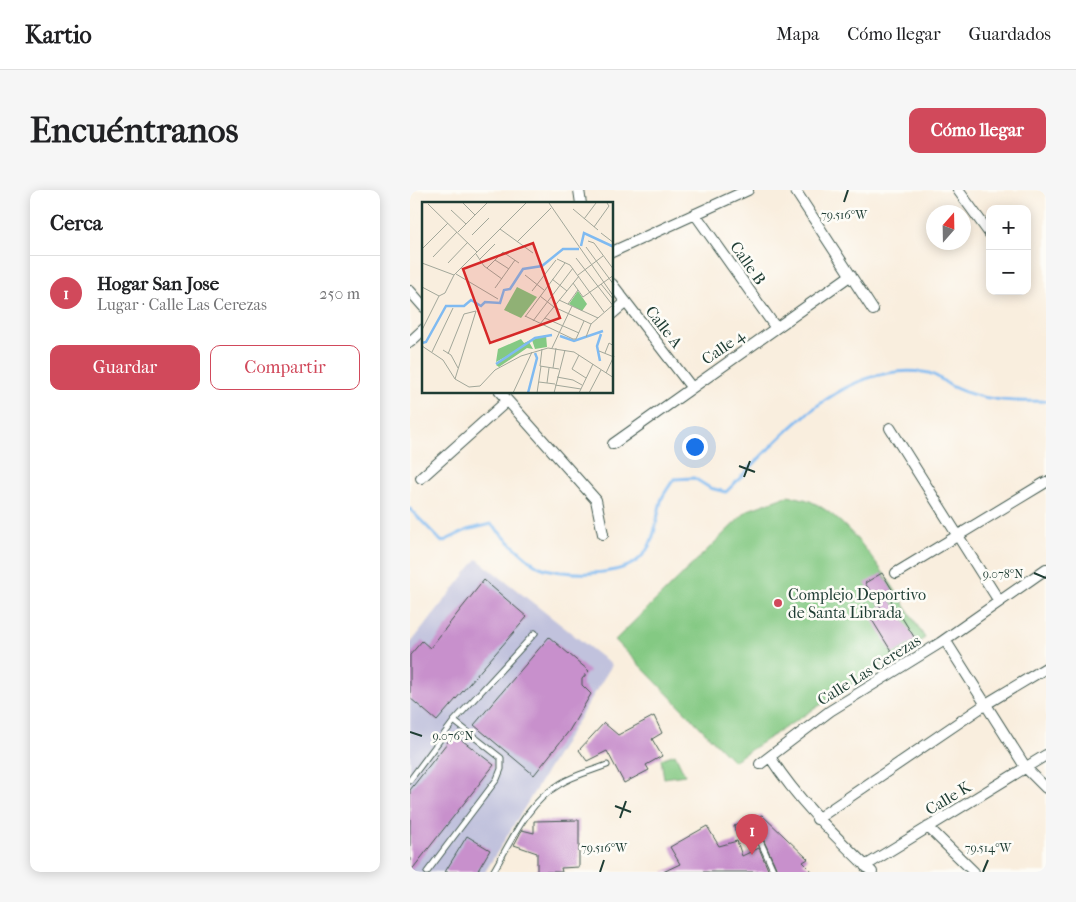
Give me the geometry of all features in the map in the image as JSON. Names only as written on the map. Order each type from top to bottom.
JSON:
[{"type":"street","points":[[614,251],[748,190]]},
{"type":"street","points":[[795,190],[872,310]]},
{"type":"street","points":[[958,190],[986,228]]},
{"type":"street","name":"Calle B","points":[[695,214],[776,328]]},
{"type":"street","name":"Calle 4","points":[[613,444],[851,275]]},
{"type":"street","name":"Calle A","points":[[614,287],[692,388]]},
{"type":"street","points":[[410,291],[422,305]]},
{"type":"street","points":[[614,312],[626,302]]},
{"type":"street","points":[[410,342],[422,331]]},
{"type":"street","points":[[502,394],[596,500],[602,534]]},
{"type":"street","points":[[421,478],[507,401]]},
{"type":"street","points":[[890,428],[960,536],[999,601]]},
{"type":"street","points":[[896,573],[960,536],[1046,482]]},
{"type":"street","name":"Calle Las Cerezas","points":[[760,764],[830,712],[945,640],[1046,569]]},
{"type":"street","points":[[945,640],[1026,768],[1046,788]]},
{"type":"street","points":[[818,819],[986,704],[1046,668]]},
{"type":"street","name":"Calle K","points":[[868,869],[928,827],[1046,755]]},
{"type":"street","points":[[770,757],[790,788],[868,869]]},
{"type":"street","points":[[928,827],[974,872]]},
{"type":"lane","points":[[410,780],[454,721],[535,633]]},
{"type":"lane","points":[[427,872],[497,779],[501,769],[501,758],[454,721]]},
{"type":"lane","points":[[493,872],[524,819],[541,797],[562,783],[607,766]]},
{"type":"lane","points":[[753,824],[774,872]]},
{"type":"shaded area","points":[[477,559],[612,665],[485,872],[410,872],[410,644]]},
{"type":"green space","name":"Complejo Deportivo de Santa Librada","points":[[787,496],[810,501],[827,511],[844,525],[875,561],[925,638],[733,761],[615,640],[748,510]]},
{"type":"green space","points":[[675,754],[685,775],[664,778],[661,759]]},
{"type":"building","points":[[882,573],[893,591],[887,594],[916,640],[893,654],[869,615],[881,608],[865,583]]},
{"type":"building","points":[[484,580],[527,617],[437,721],[410,698],[410,655],[422,641],[430,648]]},
{"type":"building","points":[[549,637],[589,671],[582,679],[582,685],[591,694],[569,731],[534,775],[474,725]]},
{"type":"building","points":[[654,716],[662,733],[652,739],[662,756],[646,765],[649,770],[624,783],[607,751],[587,761],[579,750],[604,723],[618,735]]},
{"type":"building","points":[[454,734],[494,765],[410,872],[410,790]]},
{"type":"building","points":[[762,815],[808,859],[803,862],[813,872],[778,872],[755,821],[749,824],[751,832],[737,837],[734,826]]},
{"type":"building","points":[[579,820],[579,867],[561,868],[562,872],[537,872],[537,853],[514,845],[522,830],[534,833],[534,821]]},
{"type":"building","points":[[707,826],[719,846],[737,841],[742,856],[759,848],[769,872],[663,872],[680,864],[670,847]]},
{"type":"building","points":[[467,836],[490,850],[477,872],[445,872]]},
{"type":"waterway","points":[[410,509],[442,542],[467,530],[491,524],[522,554],[540,567],[563,572],[606,572],[631,564],[646,552],[653,538],[662,498],[674,479],[694,478],[710,488],[726,492],[767,450],[813,409],[838,392],[865,379],[893,372],[923,372],[932,374],[964,392],[987,398],[1011,401],[1046,401]]},
{"type":"place","name":"Complejo Deportivo de Santa Librada","points":[[778,603]]},
{"type":"place","name":"Hogar San Jose","points":[[752,855]]}]
